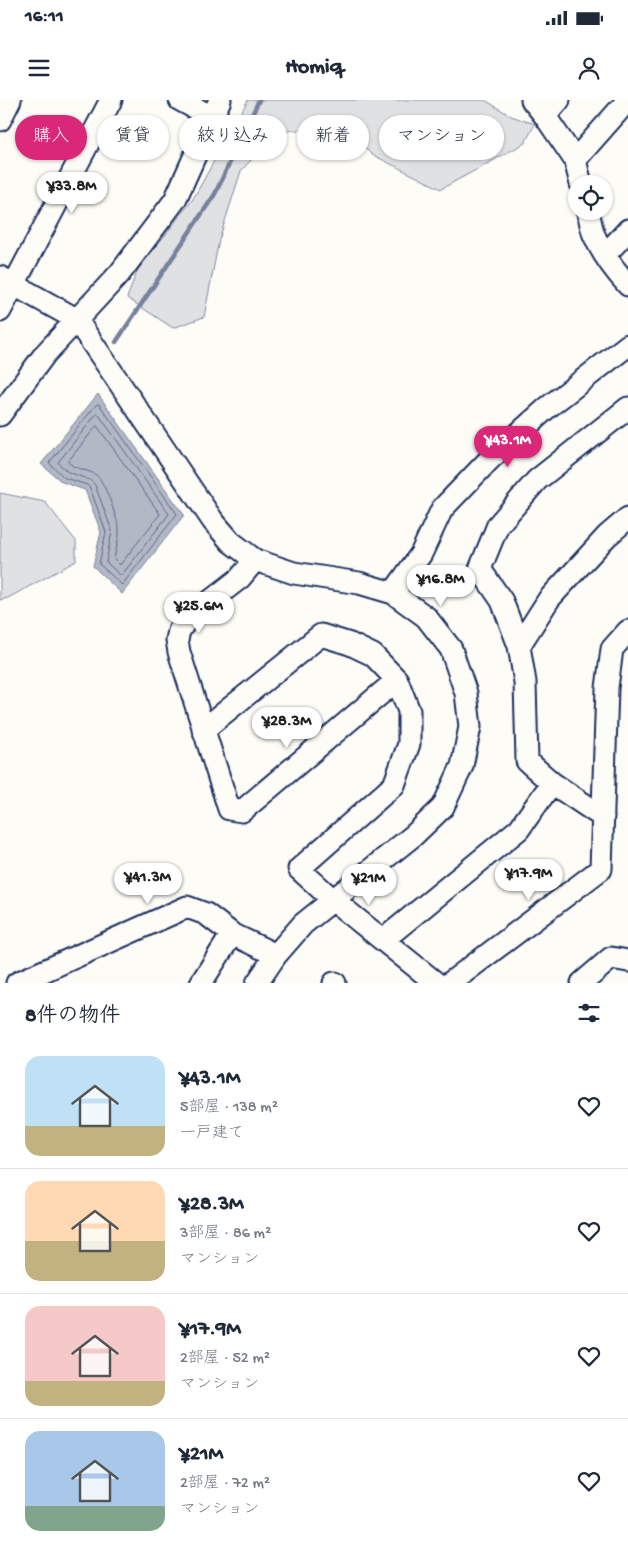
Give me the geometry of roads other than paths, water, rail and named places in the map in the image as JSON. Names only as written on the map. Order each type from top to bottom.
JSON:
[{"type":"street","points":[[0,120],[10,100]]},
{"type":"street","points":[[0,311],[7,281],[111,100]]},
{"type":"street","points":[[0,415],[45,354],[76,318],[120,273],[175,200],[216,108],[180,100]]},
{"type":"street","points":[[575,160],[628,100]]},
{"type":"street","points":[[545,105],[575,160],[579,175]]},
{"type":"street","points":[[590,220],[594,235],[605,255],[617,274],[628,285]]},
{"type":"street","points":[[605,255],[628,230]]},
{"type":"street","points":[[7,281],[76,318],[212,521],[231,542],[255,560],[294,573],[359,584],[393,593],[426,616],[451,649],[466,692],[470,728],[462,766],[443,807],[414,835],[303,924],[276,955],[257,983]]},
{"type":"street","points":[[393,593],[421,554],[442,509],[489,460],[547,408],[628,345]]},
{"type":"street","points":[[603,817],[552,783],[527,761],[525,682],[520,646],[502,601],[480,569],[498,525],[536,480],[628,408]]},
{"type":"street","points":[[520,646],[549,599],[607,536],[628,518]]},
{"type":"street","points":[[255,560],[240,578],[186,620],[179,631],[177,640],[202,730],[229,809],[242,811],[397,680]]},
{"type":"street","points":[[450,983],[602,869],[607,688],[612,650],[628,631]]},
{"type":"street","points":[[202,730],[321,635],[350,644],[373,655],[397,680],[409,711],[410,744],[394,785],[299,869],[333,900],[436,983]]},
{"type":"street","points":[[383,940],[519,829],[552,783]]},
{"type":"street","points":[[18,983],[187,907],[206,914],[232,934],[276,955]]},
{"type":"street","points":[[201,983],[232,934]]},
{"type":"street","points":[[582,983],[611,958],[628,961]]},
{"type":"water","points":[[98,394],[184,515],[122,594],[93,566],[101,532],[85,490],[62,482],[41,464]]},
{"type":"waterway","points":[[116,342],[215,194],[259,100]]}]
